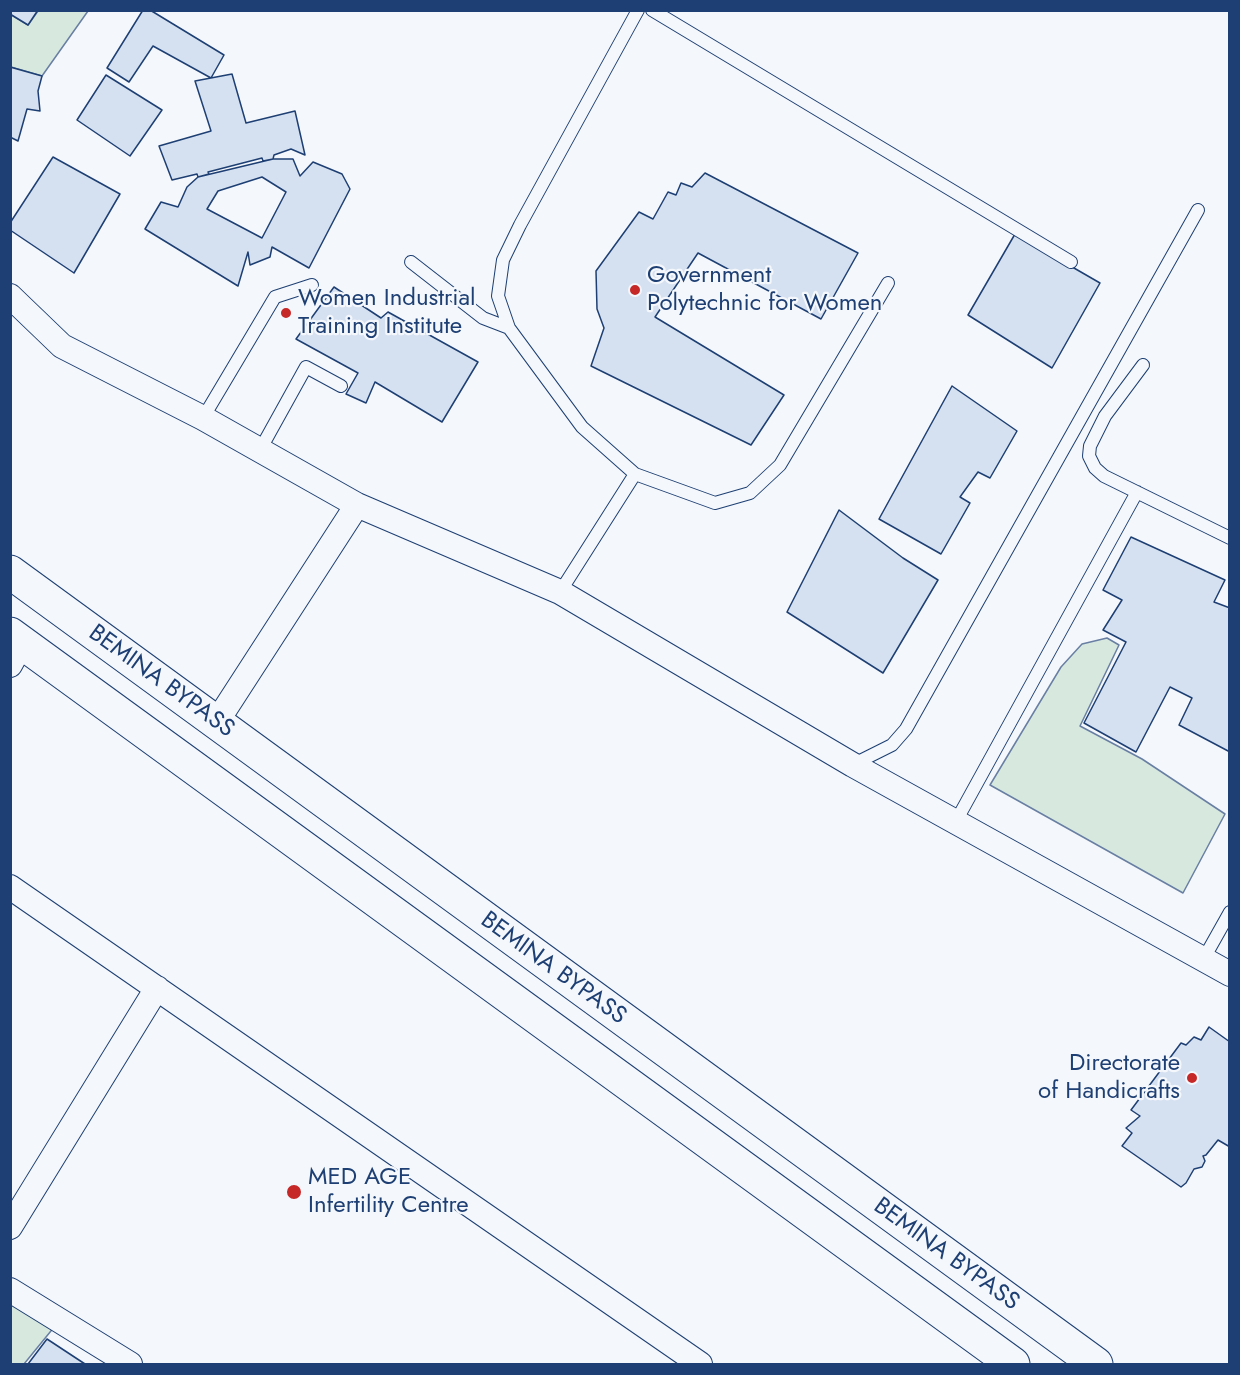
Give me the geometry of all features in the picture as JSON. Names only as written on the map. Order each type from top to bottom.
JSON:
[{"type":"highway","name":"BEMINA BYPASS","points":[[10,572],[1096,1365]]},
{"type":"highway","name":"BEMINA BYPASS","points":[[14,647],[1012,1365]]},
{"type":"street","points":[[10,296],[62,346],[203,418],[357,505],[560,592],[853,765],[1230,975]]},
{"type":"street","points":[[216,723],[357,505]]},
{"type":"street","points":[[10,886],[700,1365]]},
{"type":"street","points":[[10,1227],[157,988]]},
{"type":"street","points":[[10,1290],[130,1365]]},
{"type":"lane","points":[[638,10],[525,215],[503,260],[498,296],[509,328],[582,427],[635,474],[715,503],[750,493],[780,465],[888,283]]},
{"type":"lane","points":[[652,10],[1071,262]]},
{"type":"lane","points":[[853,765],[892,745],[906,729],[1197,210]]},
{"type":"lane","points":[[411,262],[483,318],[509,328]]},
{"type":"lane","points":[[203,418],[275,297],[312,285]]},
{"type":"lane","points":[[1143,365],[1105,416],[1090,446],[1089,456],[1095,468],[1104,476],[1230,538]]},
{"type":"lane","points":[[260,450],[306,367],[341,386]]},
{"type":"lane","points":[[560,592],[635,474]]},
{"type":"lane","points":[[955,823],[1137,492]]},
{"type":"lane","points":[[1203,960],[1230,912]]},
{"type":"shaded area","points":[[38,11],[88,11],[42,76],[11,67],[10,14],[28,25]]},
{"type":"shaded area","points":[[1107,638],[1119,645],[1080,726],[1142,759],[1225,814],[1183,893],[990,785],[1061,667],[1082,644]]},
{"type":"shaded area","points":[[10,1295],[55,1326],[24,1364],[11,1364]]},
{"type":"building","points":[[10,10],[38,10],[28,25],[10,14]]},
{"type":"building","points":[[143,10],[150,10],[224,55],[211,78],[153,46],[129,82],[107,68]]},
{"type":"building","points":[[10,67],[42,76],[38,91],[40,111],[27,109],[18,141],[10,137]]},
{"type":"building","points":[[232,74],[246,123],[295,111],[305,155],[291,149],[274,155],[273,159],[263,161],[262,158],[208,172],[209,174],[198,177],[197,174],[172,180],[159,146],[211,131],[195,81]]},
{"type":"building","points":[[106,75],[162,110],[130,156],[77,120]]},
{"type":"building","points":[[53,157],[120,194],[74,273],[10,230],[10,223]]},
{"type":"building","points":[[273,159],[293,159],[300,176],[313,162],[342,174],[350,189],[309,268],[272,247],[270,257],[250,265],[248,252],[238,286],[145,229],[161,202],[178,207],[187,187],[198,177]],"holes":[[[262,177],[286,192],[262,238],[207,209],[218,191]]]},
{"type":"building","name":"Government Polytechnic for Women","points":[[705,173],[858,253],[821,319],[698,253],[655,317],[784,395],[751,445],[591,366],[604,328],[597,309],[596,271],[639,212],[653,219],[668,192],[676,195],[681,183],[692,187]]},
{"type":"building","points":[[1015,234],[1100,283],[1052,368],[968,315]]},
{"type":"building","points":[[334,287],[381,318],[388,312],[478,362],[442,422],[375,382],[366,403],[346,394],[358,373],[296,339]]},
{"type":"building","points":[[952,386],[1017,431],[990,478],[978,472],[960,497],[970,503],[941,554],[879,519]]},
{"type":"building","points":[[839,510],[903,558],[938,580],[883,673],[787,612]]},
{"type":"building","points":[[1131,537],[1225,580],[1214,602],[1230,608],[1230,752],[1179,725],[1192,698],[1170,687],[1136,752],[1084,723],[1126,642],[1103,630],[1122,600],[1103,590]]},
{"type":"building","name":"Directorate of Handicrafts","points":[[1209,1027],[1230,1042],[1230,1147],[1218,1140],[1203,1156],[1205,1161],[1202,1167],[1194,1169],[1181,1187],[1122,1146],[1132,1133],[1126,1128],[1140,1116],[1131,1110],[1181,1043],[1186,1045],[1194,1037],[1201,1040]]},
{"type":"building","points":[[47,1339],[85,1364],[28,1364]]},
{"type":"place","name":"Government Polytechnic for Women","points":[[635,290]]},
{"type":"place","name":"Women Industrial Training Institute","points":[[286,313]]},
{"type":"place","name":"Directorate of Handicrafts","points":[[1192,1078]]},
{"type":"place","name":"MED AGE Infertility Centre","points":[[294,1192]]}]
